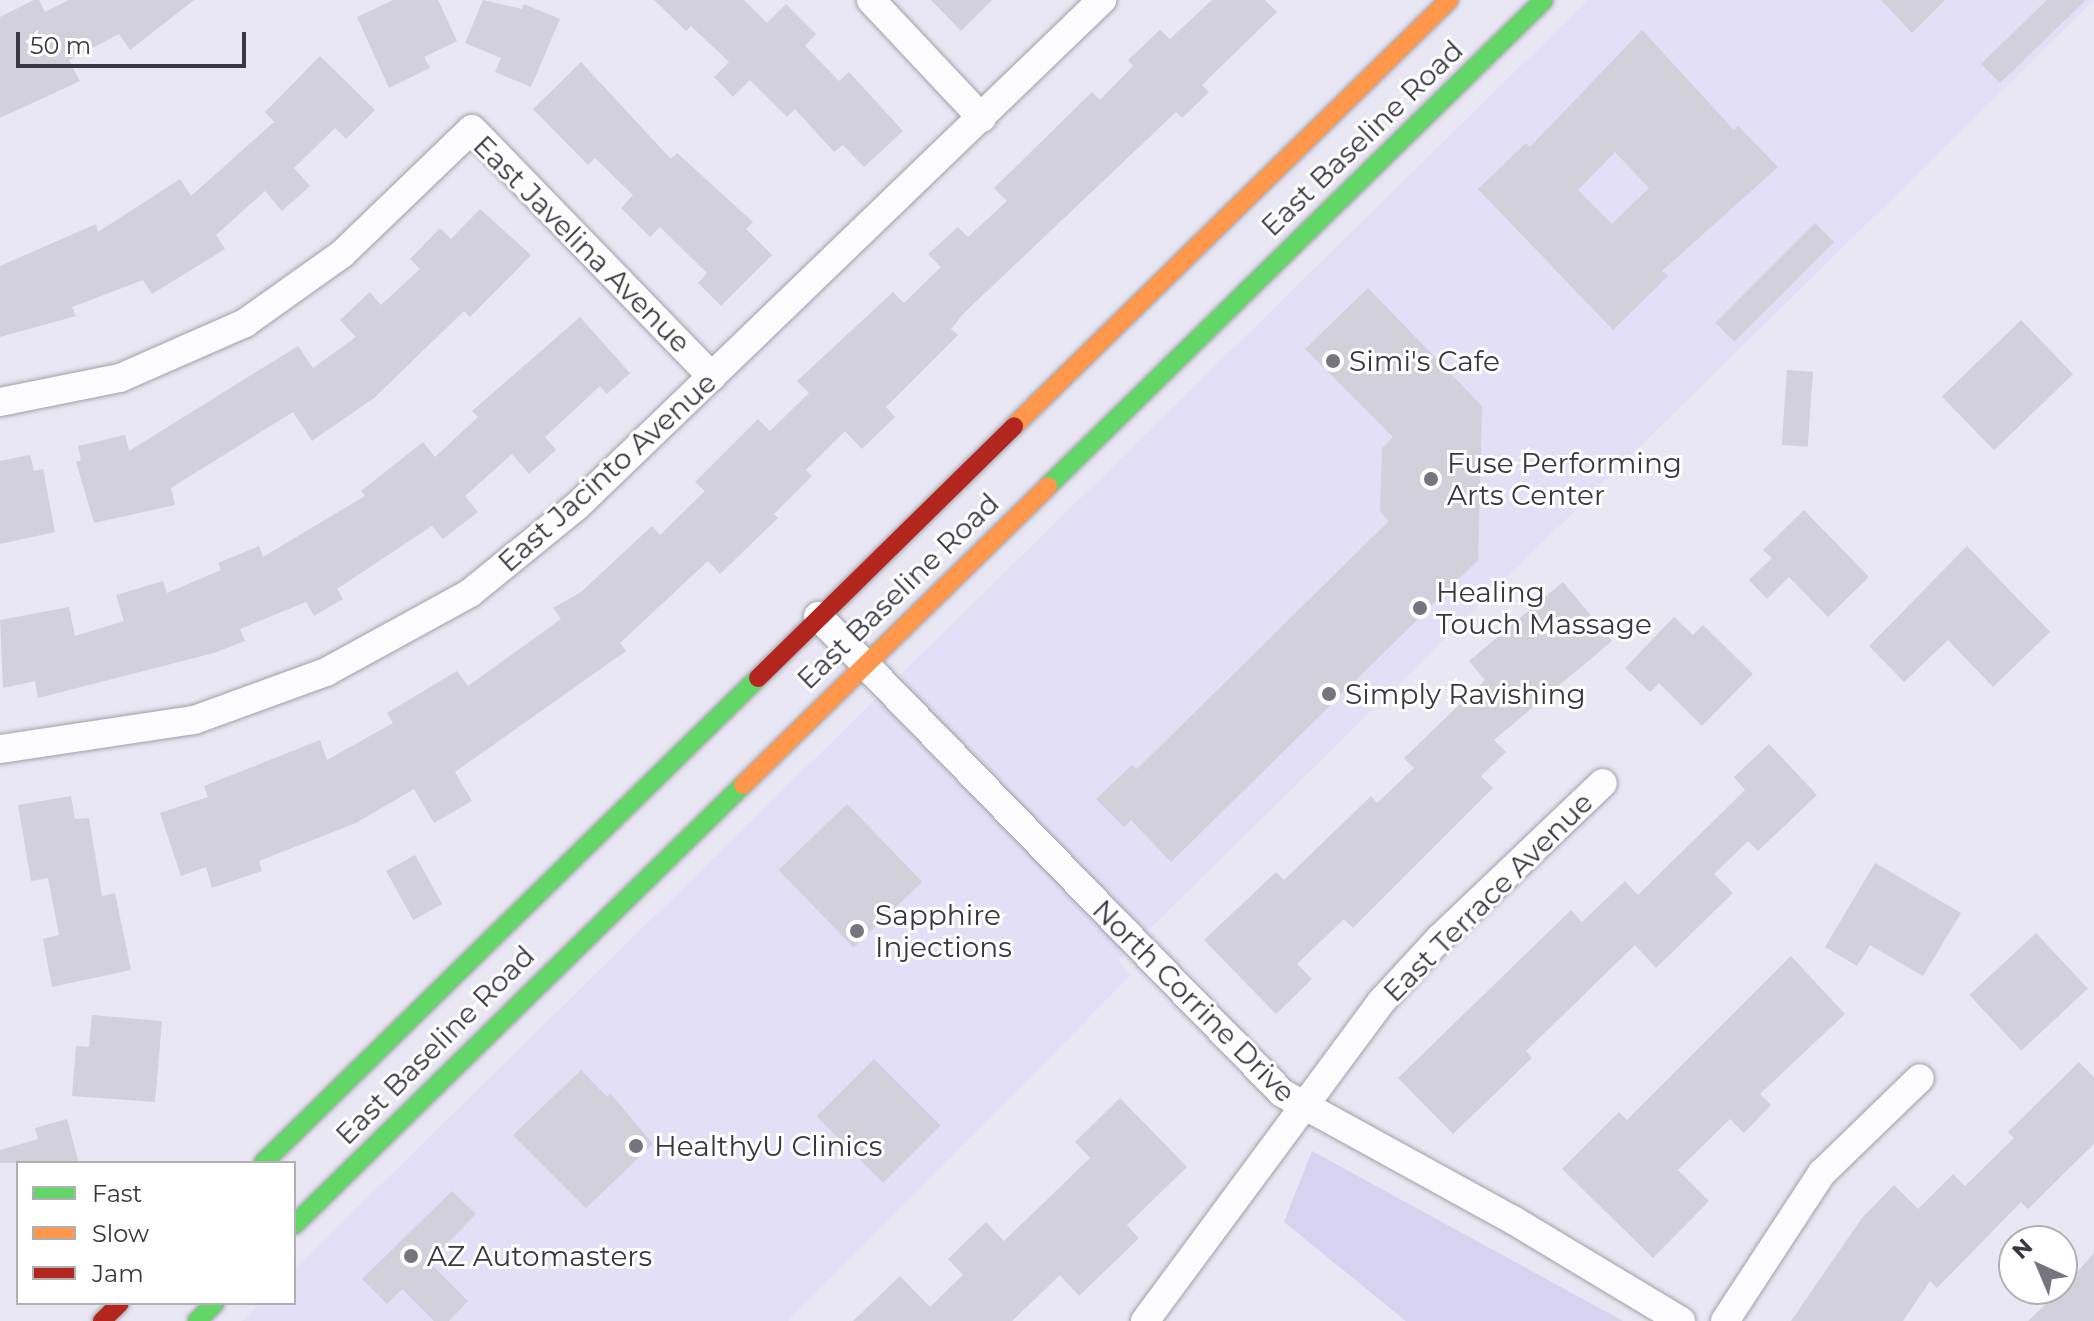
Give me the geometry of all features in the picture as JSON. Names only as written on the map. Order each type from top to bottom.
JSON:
[{"type":"main road","name":"East Baseline Road","points":[[265,1161],[1449,0]]},
{"type":"main road","name":"East Baseline Road","points":[[296,1223],[1544,0]]},
{"type":"main road","points":[[102,1321],[118,1305]]},
{"type":"main road","points":[[197,1321],[213,1305]]},
{"type":"street","points":[[871,0],[982,118]]},
{"type":"street","name":"East Jacinto Avenue","points":[[0,749],[194,720],[326,672],[470,593],[576,507],[1102,0]]},
{"type":"street","name":"East Javelina Avenue","points":[[0,402],[120,378],[245,323],[342,254],[472,129],[712,377]]},
{"type":"street","name":"North Corrine Drive","points":[[818,616],[1256,1070],[1302,1108],[1513,1220],[1681,1321]]},
{"type":"street","name":"East Terrace Avenue","points":[[1145,1321],[1381,1002],[1439,939],[1603,783]]},
{"type":"street","points":[[1725,1321],[1822,1173],[1920,1078]]},
{"type":"shaded area","points":[[1588,0],[2094,0],[1118,960],[1131,975],[788,1321],[242,1321],[258,1305],[296,1305],[296,1268]]},
{"type":"shaded area","points":[[1312,1151],[1623,1321],[1406,1321],[1284,1222]]},
{"type":"building","points":[[39,0],[45,12],[69,0],[194,0],[130,50],[119,34],[69,60],[80,81],[0,118],[0,17]]},
{"type":"building","points":[[393,0],[438,0],[457,41],[424,57],[430,68],[389,88],[357,17]]},
{"type":"building","points":[[483,0],[522,9],[524,4],[560,19],[531,87],[495,72],[501,58],[465,43]]},
{"type":"building","points":[[654,0],[744,0],[767,23],[786,4],[816,34],[805,46],[839,81],[849,72],[903,131],[864,167],[843,145],[834,152],[795,109],[787,117],[750,80],[733,97],[714,77],[729,62],[691,26],[686,31]]},
{"type":"building","points":[[931,0],[992,0],[961,31]]},
{"type":"building","points":[[1212,0],[1265,0],[1277,12],[1202,85],[1209,92],[1182,118],[1176,112],[964,313],[951,329],[958,335],[886,407],[895,417],[862,449],[845,431],[806,470],[812,476],[774,514],[778,518],[720,574],[708,561],[620,643],[626,651],[455,772],[472,801],[434,823],[414,789],[356,823],[259,861],[262,871],[212,888],[206,867],[181,876],[160,813],[208,797],[204,786],[320,740],[327,760],[393,723],[387,713],[457,671],[468,686],[561,619],[553,608],[581,592],[652,526],[660,535],[705,491],[695,482],[758,419],[770,431],[809,393],[797,381],[893,292],[904,303],[941,267],[928,254],[958,227],[968,237],[1007,201],[994,188],[1092,92],[1100,100],[1133,66],[1128,60],[1160,30],[1170,39]]},
{"type":"building","points":[[1881,0],[1945,0],[1912,33]]},
{"type":"building","points":[[2047,0],[2086,0],[2000,83],[1981,64]]},
{"type":"building","points":[[1642,30],[1734,130],[1738,126],[1778,167],[1662,271],[1668,276],[1613,330],[1478,189],[1526,143],[1530,147]],"holes":[[[1615,152],[1649,188],[1612,224],[1578,190]]]},
{"type":"building","points":[[320,56],[375,110],[346,139],[335,128],[294,168],[310,186],[282,211],[265,191],[216,235],[225,249],[152,294],[143,280],[72,307],[76,316],[0,337],[0,266],[96,224],[98,232],[180,179],[191,196],[274,122],[265,112]]},
{"type":"building","points":[[581,62],[671,159],[677,153],[753,222],[746,229],[772,255],[721,306],[698,283],[707,273],[660,227],[650,237],[621,208],[633,195],[595,158],[588,165],[533,109]]},
{"type":"building","points":[[480,209],[531,255],[470,317],[464,311],[374,398],[312,441],[293,412],[171,488],[175,505],[94,523],[76,462],[81,460],[78,446],[125,435],[129,451],[298,346],[313,368],[356,337],[340,320],[370,292],[381,305],[420,269],[410,259],[440,228],[451,239]]},
{"type":"building","points":[[1815,223],[1834,242],[1734,342],[1715,323]]},
{"type":"building","points":[[1368,288],[1482,406],[1478,560],[1171,862],[1131,820],[1124,827],[1096,799],[1132,765],[1137,769],[1389,521],[1380,511],[1382,448],[1393,437],[1305,349]]},
{"type":"building","points":[[580,317],[630,373],[607,394],[600,386],[545,437],[556,450],[529,474],[512,454],[465,496],[478,512],[443,539],[432,526],[337,589],[343,599],[314,616],[306,602],[240,629],[245,641],[214,653],[38,698],[35,681],[3,688],[0,620],[69,607],[75,636],[124,621],[116,595],[163,581],[167,593],[221,570],[218,563],[259,546],[263,557],[365,496],[361,491],[423,442],[435,457],[478,417],[472,411]]},
{"type":"building","points":[[2021,320],[2073,374],[1994,450],[1942,396]]},
{"type":"building","points":[[1787,370],[1813,372],[1808,447],[1782,445]]},
{"type":"building","points":[[30,455],[34,471],[43,469],[55,532],[0,544],[0,461]]},
{"type":"building","points":[[1804,510],[1869,577],[1828,617],[1789,577],[1767,599],[1749,580],[1772,558],[1763,550]]},
{"type":"building","points":[[1967,546],[2050,632],[1993,687],[1948,640],[1904,682],[1869,646]]},
{"type":"building","points":[[1563,582],[1612,641],[1494,740],[1506,752],[1481,776],[1493,788],[1353,928],[1344,919],[1297,964],[1312,979],[1276,1014],[1204,940],[1276,872],[1284,880],[1371,796],[1377,803],[1414,768],[1404,758],[1485,680],[1469,661]]},
{"type":"building","points":[[1674,617],[1693,635],[1703,625],[1753,674],[1702,726],[1659,683],[1650,692],[1625,668]]},
{"type":"building","points":[[1769,744],[1817,795],[1758,851],[1748,841],[1714,874],[1733,893],[1656,968],[1635,945],[1526,1051],[1532,1058],[1453,1134],[1398,1078],[1571,910],[1582,922],[1625,881],[1638,895],[1745,790],[1734,777]]},
{"type":"building","points":[[71,796],[75,819],[89,818],[102,896],[115,893],[131,970],[52,987],[43,939],[59,935],[48,878],[31,881],[18,805]]},
{"type":"building","points":[[847,804],[922,882],[854,948],[779,870]]},
{"type":"building","points":[[415,855],[442,904],[413,920],[386,871]]},
{"type":"building","points":[[1875,863],[1961,913],[1923,976],[1870,945],[1857,966],[1825,947]]},
{"type":"building","points":[[2036,933],[2088,989],[2021,1051],[1969,995]]},
{"type":"building","points":[[1791,956],[1845,1014],[1760,1094],[1771,1105],[1744,1133],[1730,1119],[1678,1170],[1709,1201],[1653,1258],[1562,1169],[1619,1112],[1627,1120]]},
{"type":"building","points":[[92,1015],[162,1021],[155,1102],[72,1096],[76,1046],[89,1047]]},
{"type":"building","points":[[874,1059],[940,1125],[883,1183],[817,1116]]},
{"type":"building","points":[[2079,1062],[2094,1077],[2094,1144],[2028,1209],[2021,1202],[1937,1288],[1930,1281],[1903,1321],[1791,1321],[1862,1218],[1894,1185],[1918,1209],[1953,1174],[1965,1186],[2014,1138],[2008,1132]]},
{"type":"building","points":[[581,1070],[607,1097],[610,1093],[653,1144],[586,1208],[513,1135]]},
{"type":"building","points":[[1120,1098],[1187,1167],[1127,1225],[1139,1238],[1079,1296],[1060,1275],[1012,1321],[853,1321],[900,1276],[930,1307],[963,1275],[948,1259],[986,1222],[1004,1241],[1090,1158],[1075,1142]]},
{"type":"building","points":[[67,1119],[78,1161],[0,1163],[0,1150],[38,1139],[35,1128]]},
{"type":"building","name":"AZ Automasters","points":[[452,1191],[476,1214],[429,1262],[468,1301],[449,1321],[434,1321],[402,1289],[387,1304],[362,1279]]},
{"type":"building","points":[[2094,1253],[2094,1321],[2028,1321],[2045,1305],[2078,1305],[2078,1271]]},
{"type":"traffic: fast","points":[[1048,486],[1544,0]]},
{"type":"traffic: fast","points":[[265,1161],[758,678]]},
{"type":"traffic: fast","points":[[296,1223],[743,785]]},
{"type":"traffic: fast","points":[[197,1321],[213,1305]]},
{"type":"traffic: slow","points":[[1014,426],[1449,0]]},
{"type":"traffic: slow","points":[[743,785],[1048,486]]},
{"type":"traffic: jam","points":[[758,678],[1014,426]]},
{"type":"traffic: jam","points":[[102,1321],[118,1305]]},
{"type":"place","name":"Simi's Cafe","points":[[1333,361]]},
{"type":"place","name":"Fuse Performing Arts Center","points":[[1431,479]]},
{"type":"place","name":"Healing Touch Massage","points":[[1420,608]]},
{"type":"place","name":"Simply Ravishing","points":[[1329,694]]},
{"type":"place","name":"Sapphire Injections","points":[[857,931]]},
{"type":"place","name":"HealthyU Clinics","points":[[636,1146]]},
{"type":"place","name":"AZ Automasters","points":[[411,1256]]}]
